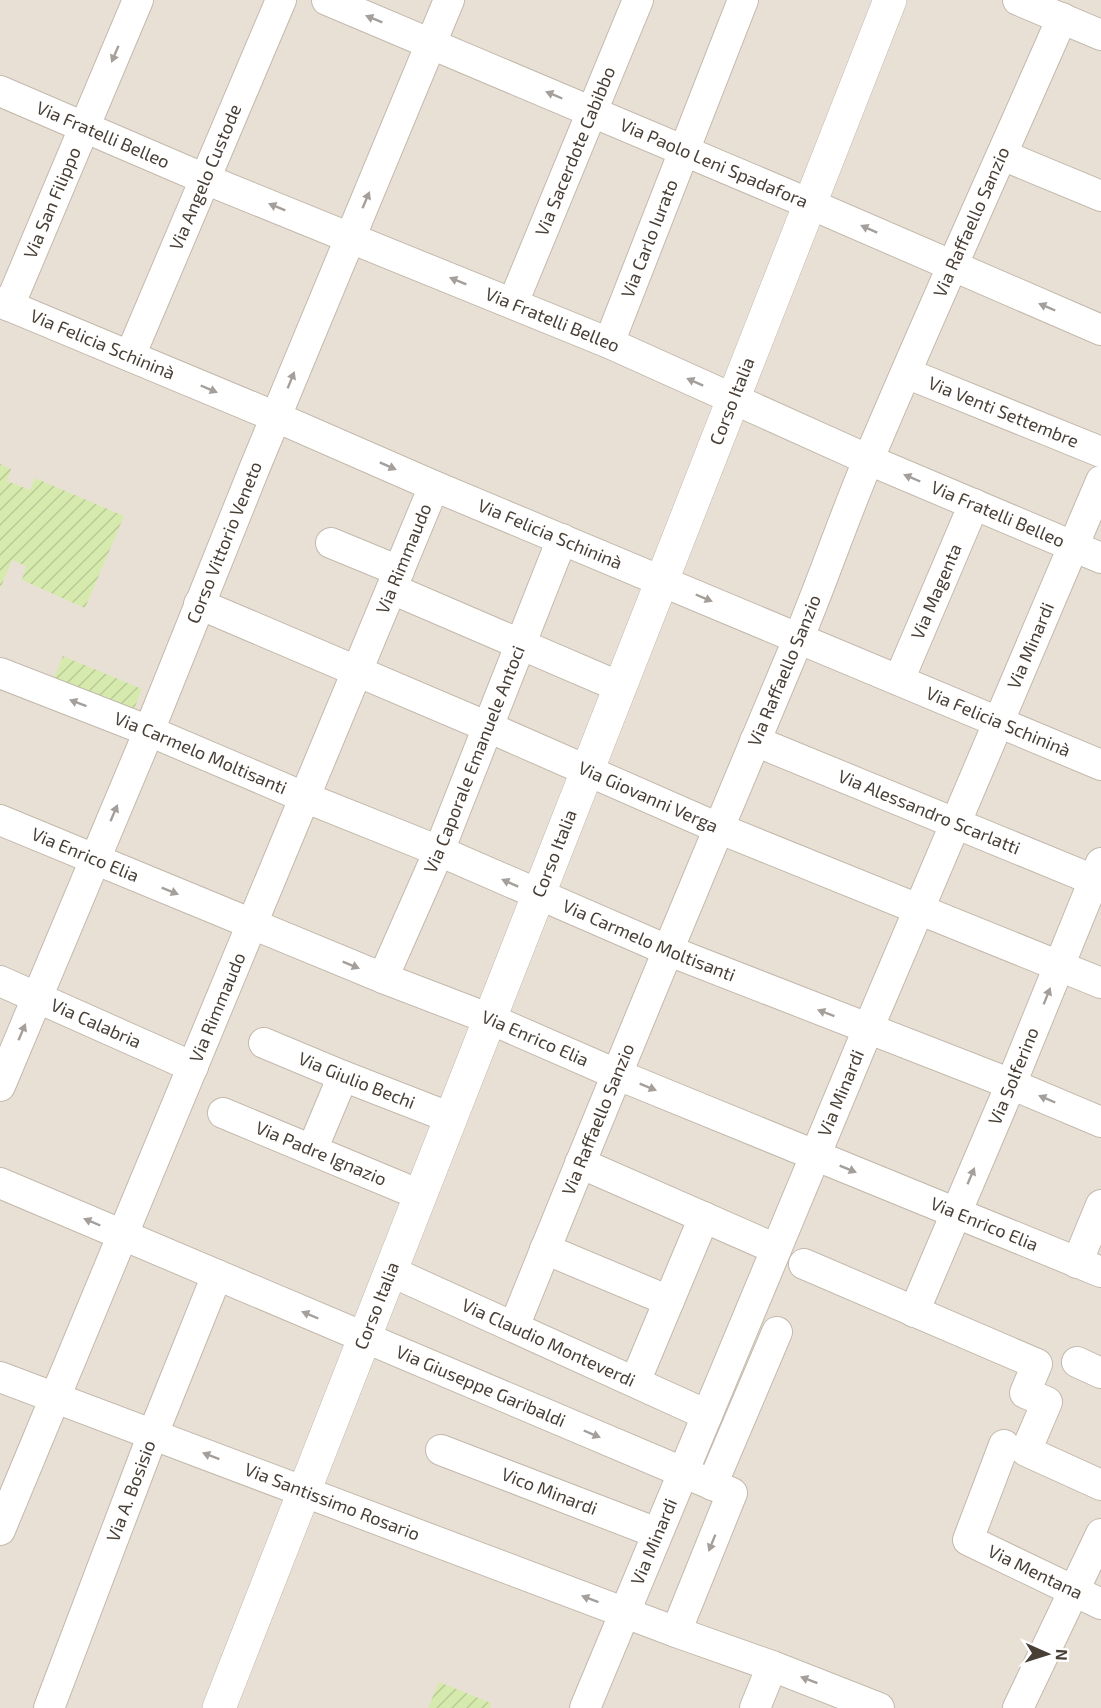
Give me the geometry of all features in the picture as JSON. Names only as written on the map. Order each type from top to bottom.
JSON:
[{"type":"street","name":"Via San Filippo","points":[[4,304],[84,127],[138,0]]},
{"type":"street","name":"Via Angelo Custode","points":[[129,356],[281,0]]},
{"type":"street","name":"Via Paolo Leni Spadafora","points":[[327,0],[1101,330]]},
{"type":"street","name":"Corso Vittorio Veneto","points":[[0,1086],[449,0]]},
{"type":"street","name":"Via Sacerdote Cabibbo","points":[[513,303],[638,0]]},
{"type":"street","name":"Via Carlo Iurato","points":[[609,343],[743,0]]},
{"type":"street","name":"Corso Italia","points":[[219,1708],[890,0]]},
{"type":"street","points":[[1018,0],[1101,35]]},
{"type":"street","name":"Via Raffaello Sanzio","points":[[514,1328],[667,950],[799,638],[869,460],[977,208],[1062,18]]},
{"type":"street","name":"Via Fratelli Belleo","points":[[0,91],[205,178],[609,343],[869,460],[1101,558]]},
{"type":"street","points":[[1002,155],[1101,196]]},
{"type":"street","name":"Via Felicia Schininà","points":[[4,304],[1101,765]]},
{"type":"street","name":"Via Venti Settembre","points":[[906,373],[1101,452]]},
{"type":"street","name":"Via Minardi","points":[[585,1708],[815,1155],[1101,481]]},
{"type":"street","name":"Via Rimmaudo","points":[[0,1530],[254,925],[304,797],[359,671],[434,486]]},
{"type":"street","name":"Via Magenta","points":[[899,680],[974,504]]},
{"type":"street","name":"Via Caporale Emanuele Antoci","points":[[383,978],[439,851],[562,539]]},
{"type":"street","points":[[331,543],[395,580],[519,644],[621,687]]},
{"type":"street","name":"Via Giovanni Verga","points":[[199,604],[359,671],[718,828],[1101,983]]},
{"type":"street","name":"Via Carmelo Moltisanti","points":[[0,673],[149,730],[304,797],[439,851],[667,950],[1011,1084],[1101,1122]]},
{"type":"street","name":"Via Alessandro Scarlatti","points":[[755,741],[955,823],[1099,876]]},
{"type":"street","name":"Via Enrico Elia","points":[[0,820],[383,978],[490,1019],[616,1074],[1089,1268]]},
{"type":"street","name":"Via Solferino","points":[[919,1300],[1099,876]]},
{"type":"street","name":"Via Calabria","points":[[0,981],[193,1067]]},
{"type":"street","name":"Via Giulio Bechi","points":[[264,1043],[451,1118]]},
{"type":"street","points":[[312,1150],[343,1076]]},
{"type":"street","name":"Via Padre Ignazio","points":[[224,1113],[420,1195]]},
{"type":"street","points":[[580,1163],[776,1249]]},
{"type":"street","name":"Via Giuseppe Garibaldi","points":[[0,1183],[720,1488]]},
{"type":"street","points":[[1089,1268],[1101,1205]]},
{"type":"street","points":[[635,1382],[704,1217]]},
{"type":"street","points":[[545,1249],[669,1301]]},
{"type":"street","points":[[804,1264],[919,1300],[1037,1364],[1025,1393],[1047,1402],[1026,1451],[1101,1485]]},
{"type":"street","name":"Via Claudio Monteverdi","points":[[390,1271],[707,1415]]},
{"type":"street","name":"Via A. Bosisio","points":[[49,1708],[153,1434],[217,1275]]},
{"type":"street","points":[[670,1629],[732,1493],[720,1488],[777,1332]]},
{"type":"street","name":"Via Santissimo Rosario","points":[[0,1377],[670,1629],[770,1672],[879,1708]]},
{"type":"street","name":"Via Mentana","points":[[1004,1445],[968,1540],[1101,1604]]},
{"type":"street","name":"Vico Minardi","points":[[441,1450],[657,1533]]},
{"type":"street","points":[[1018,1708],[1101,1534]]},
{"type":"street","points":[[755,1708],[770,1672]]},
{"type":"shaded area","points":[[0,0],[1101,0],[1101,1708],[0,1708]]},
{"type":"green space","points":[[0,464],[11,469],[7,481],[30,490],[35,478],[124,516],[85,608],[22,580],[26,566],[12,560],[0,589]]},
{"type":"green space","points":[[63,656],[142,689],[131,717],[51,685]]},
{"type":"green space","points":[[439,1682],[491,1703],[490,1708],[428,1708]]}]
